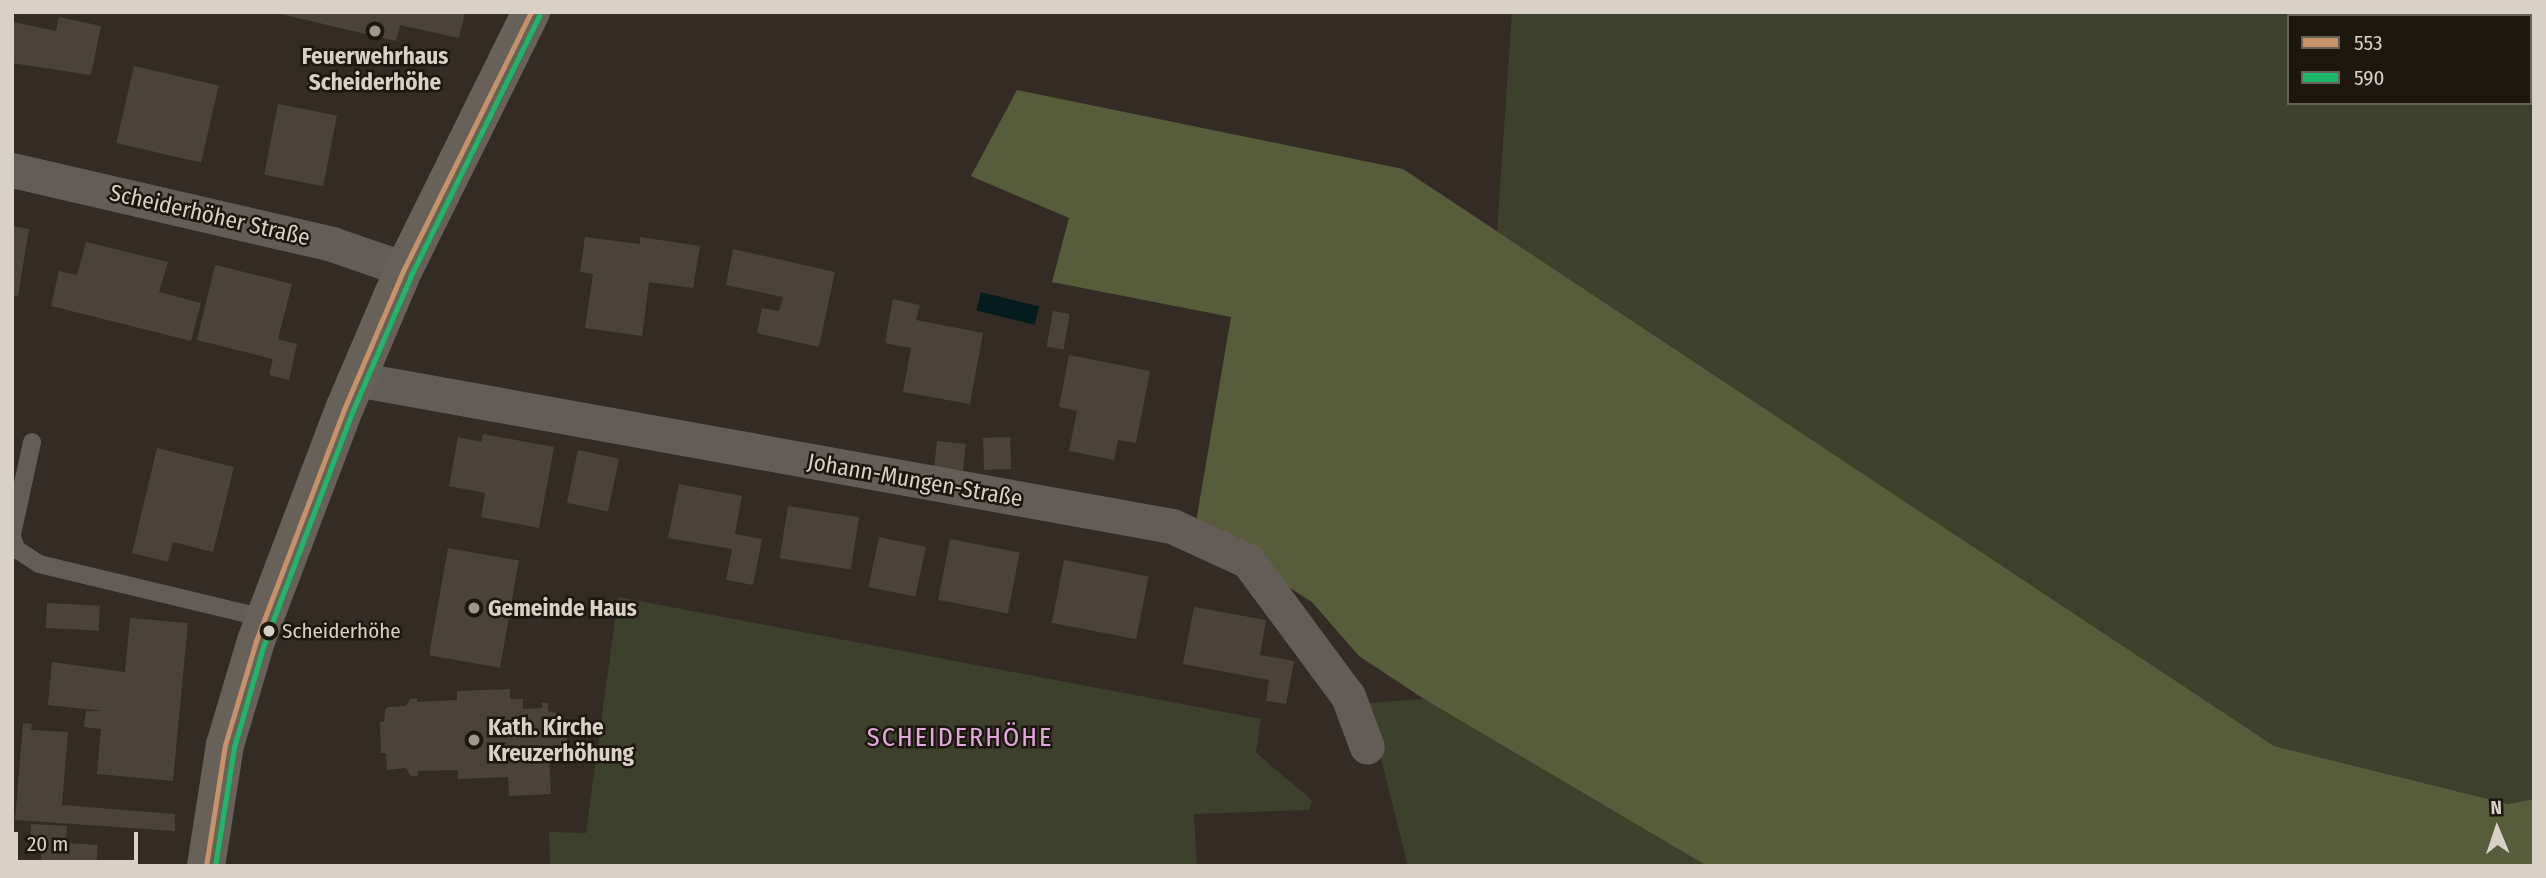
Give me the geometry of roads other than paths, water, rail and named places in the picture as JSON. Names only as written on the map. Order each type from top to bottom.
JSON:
[{"type":"main road","points":[[206,866],[225,745],[264,618],[356,379],[404,269],[531,12]]},
{"type":"street","name":"Scheiderhöher Straße","points":[[12,170],[332,244],[404,269]]},
{"type":"street","name":"Johann-Mungen-Straße","points":[[356,379],[1172,526],[1248,561],[1306,635],[1348,696],[1367,747]]},
{"type":"lane","points":[[32,442],[12,536],[16,549],[38,564],[264,618]]},
{"type":"water","points":[[981,292],[1039,307],[1035,325],[976,310]]},
{"type":"place","name":"Feuerwehrhaus Scheiderhöhe","points":[[375,31]]},
{"type":"place","name":"Gemeinde Haus","points":[[474,608]]},
{"type":"place","name":"Scheiderhöhe","points":[[269,631]]},
{"type":"place","name":"Kath. Kirche Kreuzerhöhung","points":[[474,740]]},
{"type":"district","name":"SCHEIDERHÖHE","points":[[960,738]]}]
